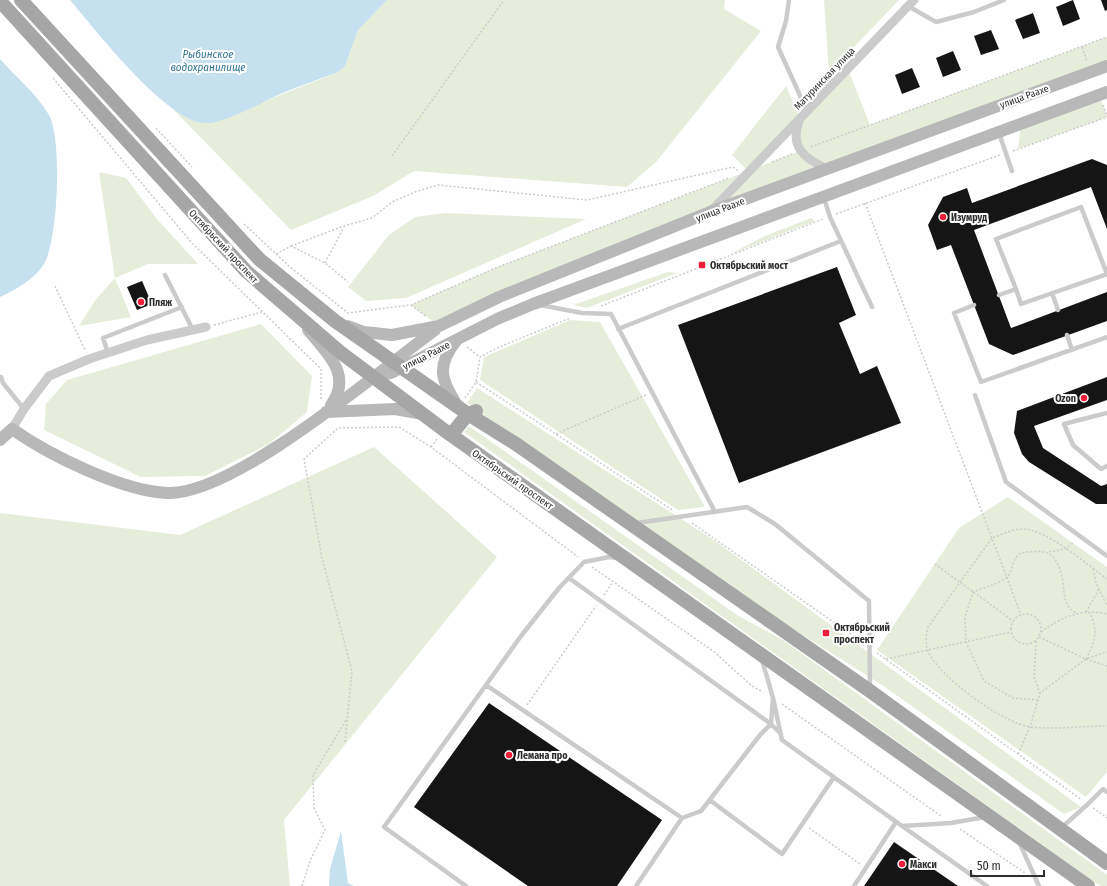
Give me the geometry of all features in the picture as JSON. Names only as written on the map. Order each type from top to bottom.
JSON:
[{"type":"main road","name":"Октябрьский проспект","points":[[21,0],[259,259],[335,321],[463,411]]},
{"type":"main road","name":"Октябрьский проспект","points":[[0,1],[246,271],[295,315],[372,376],[451,435],[1088,886]]},
{"type":"main road","name":"улица Раахе","points":[[335,321],[364,332],[392,335],[439,326],[505,294],[710,212],[1107,66]]},
{"type":"main road","name":"улица Раахе","points":[[372,376],[391,372],[396,365],[533,304],[1107,92]]},
{"type":"main road","points":[[295,315],[334,361],[338,372],[340,385],[337,397],[325,413]]},
{"type":"main road","points":[[396,365],[439,326]]},
{"type":"main road","points":[[457,339],[443,362],[442,374],[446,388],[463,411]]},
{"type":"main road","points":[[0,440],[12,429],[26,440],[112,481],[168,493],[194,490],[220,480],[245,466],[325,413],[372,376]]},
{"type":"main road","points":[[325,413],[395,409],[424,414]]},
{"type":"main road","points":[[451,435],[463,411]]},
{"type":"main road","points":[[463,411],[481,412],[549,457],[555,471],[870,691],[1107,863]]},
{"type":"street","name":"Матуринская улица","points":[[710,212],[745,172],[804,115],[911,3]]},
{"type":"street","points":[[804,115],[796,130],[796,139],[800,151],[811,162],[828,169]]},
{"type":"street","points":[[12,429],[24,409],[49,376],[89,359],[147,340],[206,327]]},
{"type":"lane","points":[[789,0],[786,21],[778,47],[804,115]]},
{"type":"lane","points":[[911,3],[936,22],[974,12],[1004,0]]},
{"type":"lane","points":[[998,132],[1012,171]]},
{"type":"lane","points":[[823,197],[830,217],[872,307]]},
{"type":"lane","points":[[1082,207],[1107,274],[1021,304],[1016,289],[996,239],[1082,207]]},
{"type":"lane","points":[[618,329],[841,241]]},
{"type":"lane","points":[[166,275],[194,330]]},
{"type":"lane","points":[[999,295],[1016,289]]},
{"type":"lane","points":[[1052,293],[1058,310]]},
{"type":"lane","points":[[533,304],[582,313],[611,314],[715,512]]},
{"type":"lane","points":[[974,305],[954,313],[981,382],[1107,337]]},
{"type":"lane","points":[[108,353],[103,338],[182,307]]},
{"type":"lane","points":[[1067,335],[1072,350]]},
{"type":"lane","points":[[1,377],[3,383],[24,409]]},
{"type":"lane","points":[[975,395],[1006,482],[1107,556]]},
{"type":"lane","points":[[1107,412],[1064,424],[1072,445],[1101,468],[1107,466]]},
{"type":"lane","points":[[631,524],[747,507],[775,524],[869,601],[870,691]]},
{"type":"lane","points":[[466,886],[384,827],[521,636],[569,578],[584,562],[609,557],[627,560]]},
{"type":"lane","points":[[569,578],[771,724],[781,734]]},
{"type":"lane","points":[[760,654],[773,698],[782,740],[987,886]]},
{"type":"lane","points":[[486,685],[682,818]]},
{"type":"lane","points":[[636,886],[682,818],[701,811],[711,801],[760,735],[771,724],[773,698]]},
{"type":"lane","points":[[711,801],[782,854],[834,777]]},
{"type":"lane","points":[[1060,828],[1105,790],[1107,784]]},
{"type":"lane","points":[[902,826],[950,823],[991,817]]},
{"type":"lane","points":[[854,886],[896,822]]},
{"type":"lane","points":[[1016,834],[1038,885]]},
{"type":"path","points":[[392,156],[504,0]]},
{"type":"path","points":[[51,75],[192,243],[321,369],[321,400]]},
{"type":"path","points":[[1107,117],[865,203],[582,313],[497,348],[480,357],[476,382],[683,517],[886,659],[1107,818]]},
{"type":"path","points":[[276,254],[291,246],[344,226],[372,218],[392,202],[415,192],[438,185],[587,200],[733,168],[745,172]]},
{"type":"path","points":[[865,203],[1021,614]]},
{"type":"path","points":[[242,222],[290,267],[348,313],[410,305],[439,326]]},
{"type":"path","points":[[325,262],[344,226]]},
{"type":"path","points":[[291,246],[325,262],[348,282]]},
{"type":"path","points":[[55,286],[89,359]]},
{"type":"path","points":[[206,327],[262,312]]},
{"type":"path","points":[[556,434],[652,392]]},
{"type":"path","points":[[344,742],[352,671],[322,558],[304,459],[338,428],[399,427],[431,447],[584,562],[713,651],[752,686],[773,698],[1038,885]]},
{"type":"path","points":[[1107,579],[1040,533],[1022,529],[992,538],[959,581],[928,627],[926,637],[928,650],[935,662],[974,700],[1012,722],[1030,727],[1107,726]]},
{"type":"path","points":[[1038,700],[1013,698],[984,680],[966,642],[965,617],[973,592],[1007,577],[1018,555],[1065,549],[1081,537]]},
{"type":"path","points":[[1049,552],[1058,565],[1062,575],[1062,588],[1067,605],[1076,614]]},
{"type":"path","points":[[935,564],[1013,621]]},
{"type":"path","points":[[1094,569],[1099,589],[1107,606]]},
{"type":"path","points":[[523,710],[613,582]]},
{"type":"path","points":[[1086,613],[1099,589]]},
{"type":"path","points":[[1041,632],[1059,619],[1076,614],[1089,612],[1107,614]]},
{"type":"path","points":[[1086,659],[1096,631],[1089,612]]},
{"type":"path","points":[[1018,754],[1030,727],[1040,693],[1034,677],[1036,641],[1041,632],[1039,621],[1031,614],[1021,614],[1013,621],[1011,632],[1016,641],[1026,644],[1036,641]]},
{"type":"path","points":[[886,659],[1011,632]]},
{"type":"path","points":[[1039,637],[1086,659],[1107,666]]},
{"type":"path","points":[[1040,693],[1086,659],[1107,652]]},
{"type":"path","points":[[302,886],[310,862],[325,830],[314,808],[313,775],[347,718]]},
{"type":"path","points":[[802,823],[866,868]]},
{"type":"green space","points":[[387,0],[725,0],[724,9],[761,31],[656,162],[627,187],[414,171],[373,196],[291,230],[171,107],[192,120],[238,112],[338,72],[345,66],[358,30]]},
{"type":"green space","points":[[824,0],[899,0],[829,73]]},
{"type":"green space","points":[[1107,37],[1107,66],[710,212],[439,326],[411,305],[493,269],[748,171],[732,155],[786,86],[800,118],[848,69],[870,125]],"holes":[[[796,129],[800,151],[750,170]]]},
{"type":"green space","points":[[1099,95],[1107,117],[1018,149],[1021,123]]},
{"type":"green space","points":[[99,172],[126,178],[157,219],[198,264],[148,264],[115,278]]},
{"type":"green space","points":[[445,213],[586,219],[406,298],[366,301],[348,287],[389,235],[415,217]]},
{"type":"green space","points":[[811,218],[815,221],[728,255],[765,236]]},
{"type":"green space","points":[[668,272],[677,273],[587,308],[573,305]]},
{"type":"green space","points":[[115,278],[131,317],[79,326],[96,299]]},
{"type":"green space","points":[[570,320],[600,322],[705,507],[678,510],[480,380],[484,357]]},
{"type":"green space","points":[[261,324],[312,376],[307,412],[269,444],[205,476],[141,477],[44,430],[46,404],[67,380]]},
{"type":"green space","points":[[477,388],[714,540],[1081,807],[1064,814],[882,685],[718,581],[467,403]]},
{"type":"green space","points":[[469,426],[737,615],[783,640],[1107,875],[1107,886],[1100,886],[464,432]]},
{"type":"green space","points":[[374,447],[497,557],[284,820],[290,886],[0,886],[0,513],[180,535]]},
{"type":"green space","points":[[1008,497],[1107,567],[1107,772],[1086,797],[877,650],[959,528]]},
{"type":"water","name":"Рыбинское водохранилище","points":[[70,0],[387,0],[358,30],[345,66],[338,72],[284,93],[233,116],[208,123],[192,120],[174,109],[154,93],[114,52]]},
{"type":"water","points":[[0,59],[34,94],[46,109],[50,117],[54,130],[56,148],[57,191],[53,235],[49,252],[44,264],[30,279],[0,297]]},
{"type":"water","points":[[341,831],[348,883],[354,886],[329,886],[330,869]]},
{"type":"building","points":[[1073,0],[1080,19],[1063,26],[1056,7]]},
{"type":"building","points":[[1101,0],[1107,0],[1107,10],[1105,11]]},
{"type":"building","points":[[1033,13],[1040,33],[1023,39],[1015,20]]},
{"type":"building","points":[[991,30],[999,49],[981,55],[974,36]]},
{"type":"building","points":[[953,51],[961,70],[943,77],[936,58]]},
{"type":"building","points":[[912,68],[920,87],[902,94],[895,75]]},
{"type":"building","points":[[1092,159],[1107,165],[1107,229],[1091,187],[974,230],[1011,328],[1107,292],[1107,321],[1013,355],[989,344],[951,245],[937,250],[928,225],[943,197],[967,188],[972,203]]},
{"type":"building","points":[[837,267],[856,315],[839,323],[860,374],[877,366],[901,423],[739,483],[678,325]]},
{"type":"building","points":[[142,281],[152,304],[137,310],[127,287]]},
{"type":"building","points":[[1107,377],[1107,400],[1034,426],[1043,448],[1101,486],[1107,484],[1107,504],[1096,504],[1029,462],[1022,454],[1014,433],[1017,411]]},
{"type":"building","name":"Лемана про","points":[[489,703],[662,820],[617,886],[528,886],[414,807]]},
{"type":"building","name":"Макси","points":[[894,842],[958,886],[864,886]]},
{"type":"place","name":"Изумруд","points":[[943,217]]},
{"type":"place","name":"Октябрьский мост","points":[[702,265]]},
{"type":"place","name":"Пляж","points":[[141,302]]},
{"type":"place","name":"Ozon","points":[[1084,398]]},
{"type":"place","name":"Октябрьский проспект","points":[[826,633]]},
{"type":"place","name":"Лемана про","points":[[509,755]]},
{"type":"place","name":"Макси","points":[[902,864]]}]
